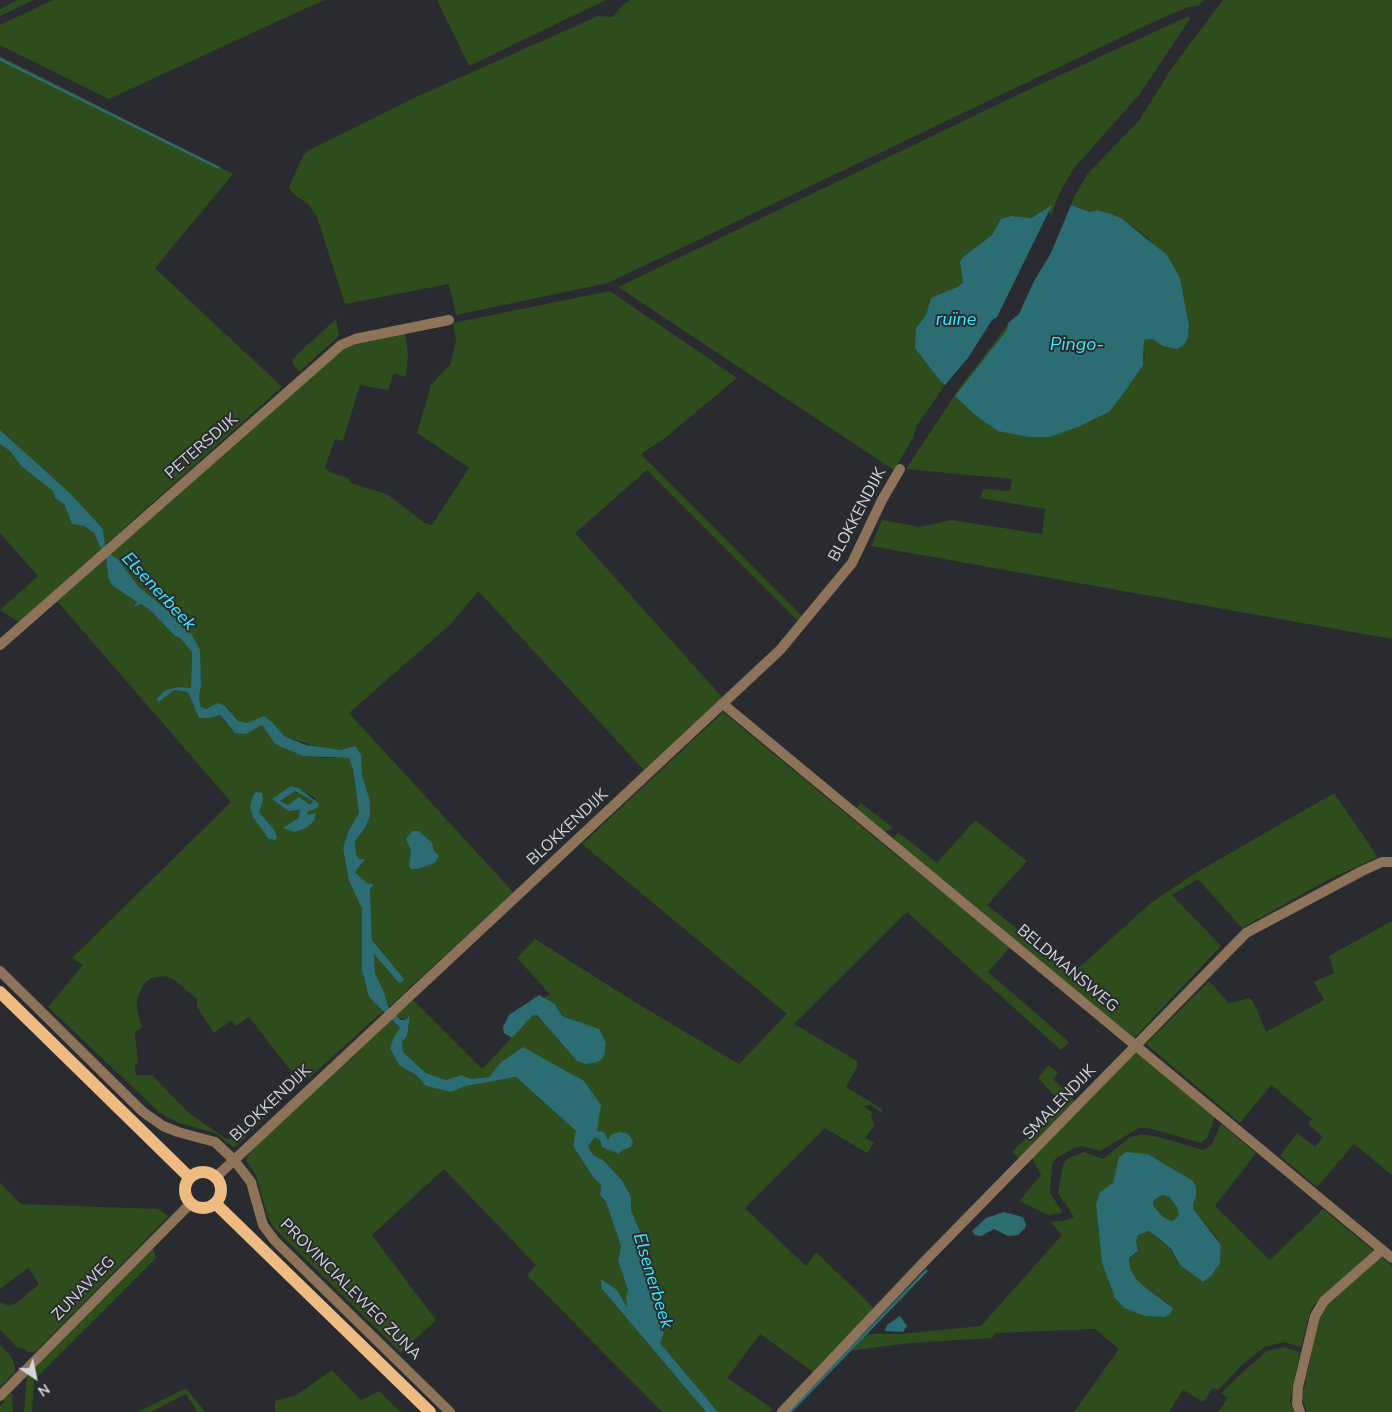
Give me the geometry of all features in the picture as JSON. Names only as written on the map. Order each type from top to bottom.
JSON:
[{"type":"main road","points":[[0,992],[189,1177]]},
{"type":"main road","points":[[204,1172],[216,1177],[221,1189],[220,1197],[216,1204],[205,1209],[196,1208],[190,1204],[184,1192],[189,1177],[204,1172]]},
{"type":"main road","name":"PROVINCIALEWEG ZUNA","points":[[216,1204],[430,1412]]},
{"type":"street","name":"PETERSDIJK","points":[[0,646],[341,346],[355,339],[449,320]]},
{"type":"street","name":"BLOKKENDIJK","points":[[216,1177],[780,650],[848,569],[900,469]]},
{"type":"street","name":"BELDMANSWEG","points":[[723,704],[1392,1258]]},
{"type":"street","name":"SMALENDIJK","points":[[782,1412],[923,1263],[1250,930],[1362,871],[1382,862],[1392,862]]},
{"type":"street","name":"PROVINCIALEWEG ZUNA","points":[[0,971],[143,1112],[163,1126],[215,1142],[234,1160],[250,1182],[264,1225],[275,1241],[450,1412]]},
{"type":"street","name":"ZUNAWEG","points":[[0,1396],[190,1204]]},
{"type":"street","points":[[1300,1412],[1297,1404],[1298,1387],[1315,1316],[1324,1301],[1382,1250]]},
{"type":"green space","points":[[17,0],[33,0],[0,16],[0,9]]},
{"type":"green space","points":[[53,0],[324,0],[109,99],[0,45],[0,25]]},
{"type":"green space","points":[[437,0],[606,0],[469,66]]},
{"type":"green space","points":[[631,0],[1205,0],[1198,6],[1188,7],[1147,25],[608,283],[456,315],[449,284],[345,304],[317,217],[308,204],[293,194],[289,187],[307,151],[416,97],[598,16],[613,17],[623,4]]},
{"type":"green space","points":[[1223,0],[1392,0],[1392,639],[871,546],[882,520],[920,527],[951,520],[1042,534],[1045,509],[980,498],[984,489],[1010,491],[1012,479],[906,469],[960,387],[1010,322],[1145,359],[1144,340],[1152,339],[1163,346],[1183,346],[1188,338],[1189,325],[1180,278],[1148,238],[1121,218],[1097,210],[1090,212],[1071,205],[1088,173],[1139,121],[1171,69]]},
{"type":"green space","points":[[1189,16],[1190,19],[1139,95],[1074,168],[1058,196],[1051,217],[1047,208],[1030,218],[1012,216],[1010,229],[985,240],[963,257],[963,282],[959,286],[931,298],[926,315],[916,328],[941,382],[945,385],[916,427],[913,438],[894,470],[618,287],[1030,89]]},
{"type":"green space","points":[[0,56],[233,174],[155,268],[282,387],[19,622],[0,610],[38,576],[0,533],[0,444],[10,451],[21,466],[53,491],[55,498],[64,504],[72,524],[84,526],[94,533],[101,548],[104,545],[103,529],[71,494],[0,430]]},
{"type":"green space","points":[[610,291],[737,378],[665,438],[641,454],[804,618],[799,622],[647,470],[575,533],[722,697],[644,770],[478,591],[451,624],[349,713],[513,892],[388,1008],[384,992],[375,973],[374,953],[399,983],[405,980],[372,940],[370,889],[374,884],[367,883],[355,872],[364,859],[359,859],[356,854],[355,841],[365,828],[370,801],[362,775],[360,754],[355,746],[341,750],[312,748],[318,747],[284,736],[273,723],[257,719],[248,724],[238,721],[225,706],[213,706],[205,709],[201,707],[199,697],[201,685],[200,671],[178,619],[138,586],[118,559],[110,554],[342,349],[354,343],[405,331],[408,354],[406,377],[394,373],[388,390],[360,385],[343,441],[335,439],[325,467],[331,473],[349,478],[350,483],[387,494],[425,523],[432,525],[469,468],[417,433],[431,385],[451,363],[456,340],[453,323]],"holes":[[[432,843],[435,863],[418,869],[409,866],[411,850]]]},
{"type":"green space","points":[[336,319],[339,336],[299,372],[292,359]]},
{"type":"green space","points":[[106,558],[108,577],[112,584],[138,602],[135,606],[141,604],[150,610],[192,652],[191,689],[177,687],[164,691],[156,701],[159,702],[174,690],[188,692],[195,709],[211,718],[220,715],[224,722],[246,734],[262,725],[275,744],[323,758],[349,758],[353,769],[359,813],[349,830],[343,848],[349,881],[362,909],[363,977],[369,997],[383,1011],[309,1078],[306,1074],[291,1071],[249,1017],[236,1026],[232,1020],[214,1033],[197,1007],[197,999],[173,979],[165,976],[151,978],[144,984],[137,998],[137,1010],[142,1028],[135,1032],[138,1063],[135,1064],[136,1075],[152,1075],[189,1113],[225,1138],[230,1139],[248,1125],[253,1127],[263,1116],[264,1119],[234,1148],[215,1133],[179,1123],[160,1113],[48,1007],[83,965],[72,958],[231,802],[57,601]],"holes":[[[291,786],[299,788],[315,798],[313,808],[307,812],[308,816],[284,829],[300,818],[300,810],[288,811],[272,799]]]},
{"type":"green space","points":[[723,712],[896,855],[1011,946],[988,972],[1069,1042],[1061,1050],[907,912],[794,1024],[857,1061],[858,1065],[846,1087],[882,1109],[882,1113],[871,1105],[863,1106],[872,1112],[874,1126],[865,1138],[874,1143],[867,1153],[825,1128],[745,1208],[806,1266],[816,1252],[874,1308],[813,1372],[760,1334],[727,1378],[773,1409],[770,1412],[718,1412],[660,1343],[664,1333],[654,1303],[651,1285],[652,1272],[644,1268],[642,1236],[631,1210],[631,1197],[622,1180],[603,1160],[593,1155],[588,1146],[595,1136],[600,1140],[608,1140],[500,1063],[489,1077],[471,1079],[462,1075],[446,1080],[426,1073],[403,1052],[402,1042],[407,1036],[410,1017],[405,1020],[395,1015],[413,1000],[482,1069],[532,1016],[537,1015],[577,1061],[570,1018],[562,1016],[555,1004],[544,998],[550,994],[517,958],[535,939],[638,1004],[739,1064],[787,1014],[582,844]]},
{"type":"green space","points":[[295,791],[313,801],[312,803],[294,801],[288,805],[280,801]]},
{"type":"green space","points":[[1334,793],[1378,857],[1326,881],[1242,928],[1198,879],[1172,895],[1221,946],[1134,1038],[893,839],[898,832],[937,863],[975,820],[1027,861],[987,905],[1073,973],[1152,902],[1194,874]]},
{"type":"green space","points":[[861,803],[893,828],[885,832],[855,809]]},
{"type":"green space","points":[[1392,921],[1392,1175],[1354,1144],[1317,1187],[1280,1156],[1297,1133],[1315,1147],[1323,1137],[1308,1124],[1312,1119],[1271,1085],[1240,1123],[1146,1044],[1209,981],[1229,1003],[1250,998],[1255,1005],[1266,1032],[1324,1000],[1314,982],[1334,973],[1329,956]]},
{"type":"green space","points":[[391,1019],[400,1029],[394,1037],[399,1065],[416,1075],[426,1086],[451,1092],[466,1086],[516,1077],[577,1132],[573,1146],[593,1177],[601,1185],[600,1195],[606,1202],[621,1246],[618,1261],[628,1290],[628,1308],[602,1279],[602,1289],[706,1412],[662,1412],[527,1275],[536,1265],[444,1169],[372,1235],[436,1320],[401,1353],[274,1228],[267,1215],[256,1175],[246,1160],[247,1156],[283,1118]]},
{"type":"green space","points":[[1137,1050],[1216,1115],[1207,1138],[1201,1143],[1149,1128],[1139,1128],[1100,1151],[1082,1146],[1074,1148],[1056,1158],[1052,1164],[1050,1193],[1063,1213],[1048,1215],[1019,1201],[1041,1175],[1032,1158]]},
{"type":"green space","points":[[1049,1065],[1058,1073],[1053,1079],[1076,1102],[1019,1159],[1012,1152],[1061,1103],[1038,1078]]},
{"type":"green space","points":[[1221,1124],[1256,1153],[1215,1206],[1270,1260],[1323,1209],[1374,1251],[1313,1306],[1301,1347],[1284,1342],[1265,1347],[1243,1364],[1218,1390],[1213,1388],[1203,1402],[1183,1390],[1169,1412],[1074,1412],[1119,1349],[1095,1329],[996,1333],[992,1338],[910,1343],[849,1351],[866,1334],[900,1334],[981,1326],[1062,1235],[1050,1222],[1064,1221],[1074,1217],[1058,1193],[1063,1165],[1067,1159],[1084,1152],[1103,1159],[1129,1138],[1141,1134],[1159,1137],[1203,1150],[1211,1146]],"holes":[[[1148,1154],[1193,1181],[1196,1196],[1193,1205],[1194,1210],[1221,1245],[1221,1254],[1216,1270],[1180,1265],[1166,1243],[1149,1231],[1143,1232],[1138,1235],[1136,1241],[1137,1253],[1129,1258],[1130,1268],[1136,1279],[1170,1305],[1127,1310],[1119,1303],[1110,1287],[1100,1245],[1096,1205],[1113,1183],[1121,1155]]]},
{"type":"green space","points":[[0,1183],[21,1204],[158,1209],[169,1216],[35,1352],[27,1352],[27,1350],[17,1347],[0,1330],[0,1302],[9,1306],[15,1304],[39,1284],[28,1268],[0,1289]]},
{"type":"green space","points":[[1162,1195],[1169,1197],[1177,1207],[1179,1215],[1174,1220],[1171,1221],[1162,1216],[1153,1205],[1153,1201]]},
{"type":"green space","points":[[153,1247],[156,1258],[34,1380],[32,1412],[24,1412],[27,1375]]},
{"type":"green space","points":[[1381,1256],[1392,1266],[1392,1412],[1307,1412],[1302,1398],[1321,1309]]},
{"type":"green space","points":[[0,1344],[11,1357],[15,1366],[15,1372],[0,1387]]},
{"type":"green space","points":[[1284,1347],[1300,1352],[1290,1401],[1294,1412],[1218,1412],[1228,1398],[1221,1393],[1267,1351]]},
{"type":"green space","points":[[332,1370],[361,1400],[379,1391],[401,1412],[275,1412],[275,1401],[297,1395]]},
{"type":"green space","points":[[186,1388],[205,1412],[197,1412],[186,1394],[151,1412],[138,1412]]},
{"type":"green space","points":[[12,1392],[13,1412],[0,1412],[0,1406]]},
{"type":"water","name":"ruïne","points":[[1052,205],[997,317],[992,320],[968,358],[945,385],[915,348],[916,328],[926,315],[931,298],[959,286],[963,282],[960,262],[963,257],[992,235],[1001,219],[1012,216],[1031,218]]},
{"type":"water","name":"Pingo-","points":[[1071,205],[1090,212],[1097,210],[1121,218],[1167,255],[1180,278],[1189,325],[1188,338],[1183,346],[1176,349],[1163,346],[1152,339],[1144,340],[1143,365],[1109,412],[1078,427],[1050,437],[1028,437],[998,431],[975,415],[955,396],[1007,330],[1008,323],[1019,314],[1034,281],[1051,253]]},
{"type":"water","points":[[0,430],[71,494],[103,529],[105,545],[101,549],[94,533],[84,526],[72,524],[64,504],[55,498],[53,491],[21,466],[10,451],[0,444]]},
{"type":"water","points":[[110,554],[118,559],[138,586],[178,619],[192,635],[200,650],[201,685],[199,697],[201,707],[206,709],[218,703],[225,706],[238,721],[247,723],[264,716],[284,736],[306,745],[341,750],[355,746],[361,755],[362,775],[370,801],[370,816],[365,828],[355,841],[356,854],[359,859],[365,859],[355,872],[367,883],[374,884],[370,889],[372,940],[405,980],[399,983],[374,954],[375,973],[384,992],[388,1007],[401,1020],[405,1020],[410,1016],[407,1036],[402,1042],[403,1052],[426,1073],[446,1080],[462,1075],[471,1079],[489,1077],[500,1063],[523,1047],[584,1081],[601,1105],[597,1131],[604,1132],[608,1140],[612,1134],[621,1132],[628,1134],[633,1141],[631,1147],[622,1150],[619,1154],[602,1147],[600,1140],[595,1137],[588,1146],[593,1155],[603,1160],[622,1180],[631,1197],[631,1210],[642,1236],[644,1267],[652,1272],[651,1285],[654,1303],[664,1333],[660,1343],[718,1412],[706,1412],[602,1289],[601,1279],[617,1290],[627,1307],[626,1296],[628,1290],[618,1261],[621,1246],[606,1202],[600,1195],[601,1185],[593,1177],[573,1146],[576,1131],[516,1077],[466,1086],[451,1092],[426,1086],[416,1075],[399,1065],[390,1048],[400,1028],[369,997],[362,971],[362,909],[349,881],[343,848],[349,830],[359,813],[353,769],[349,758],[303,756],[275,744],[262,725],[246,734],[235,733],[220,715],[211,718],[199,718],[188,692],[174,690],[159,702],[156,700],[164,691],[177,687],[191,688],[192,652],[150,610],[141,604],[134,607],[137,602],[112,585],[108,577],[106,556]]},
{"type":"water","points":[[291,786],[299,788],[319,804],[317,808],[307,812],[308,815],[316,813],[314,821],[306,828],[295,832],[282,828],[299,818],[300,810],[288,811],[272,799]],"holes":[[[295,791],[313,801],[309,804],[299,797],[288,805],[280,801]]]},
{"type":"water","points":[[256,792],[262,793],[263,800],[259,812],[274,830],[277,837],[276,840],[269,839],[253,817],[250,807]]},
{"type":"water","points":[[412,831],[419,831],[432,843],[434,851],[439,856],[435,863],[418,869],[411,869],[409,866],[411,850],[406,839]]},
{"type":"water","points":[[539,995],[555,1004],[562,1016],[599,1029],[606,1043],[604,1056],[598,1062],[586,1064],[577,1061],[537,1015],[532,1016],[512,1038],[504,1033],[503,1027],[509,1015]]},
{"type":"water","points":[[1126,1152],[1148,1154],[1193,1181],[1196,1188],[1194,1210],[1221,1245],[1220,1263],[1211,1276],[1203,1282],[1180,1265],[1171,1249],[1149,1231],[1138,1235],[1136,1241],[1138,1251],[1129,1258],[1130,1268],[1136,1279],[1173,1308],[1170,1314],[1165,1317],[1145,1316],[1124,1308],[1115,1298],[1102,1263],[1096,1205],[1100,1192],[1113,1183],[1119,1157]],"holes":[[[1162,1195],[1169,1197],[1177,1207],[1179,1215],[1171,1221],[1162,1216],[1153,1205],[1153,1201]]]},
{"type":"water","points":[[1004,1212],[1023,1217],[1026,1224],[1025,1228],[1018,1235],[1008,1236],[994,1229],[981,1236],[975,1235],[972,1231],[986,1218]]},
{"type":"water","points":[[926,1269],[928,1271],[792,1412],[788,1412]]},
{"type":"water","points":[[900,1316],[907,1326],[903,1332],[885,1331],[887,1325]]},
{"type":"waterway","points":[[0,59],[219,168]]},
{"type":"water label","name":"Elsenerbeek","points":[[158,592]]},
{"type":"water label","name":"Elsenerbeek","points":[[652,1281]]}]
